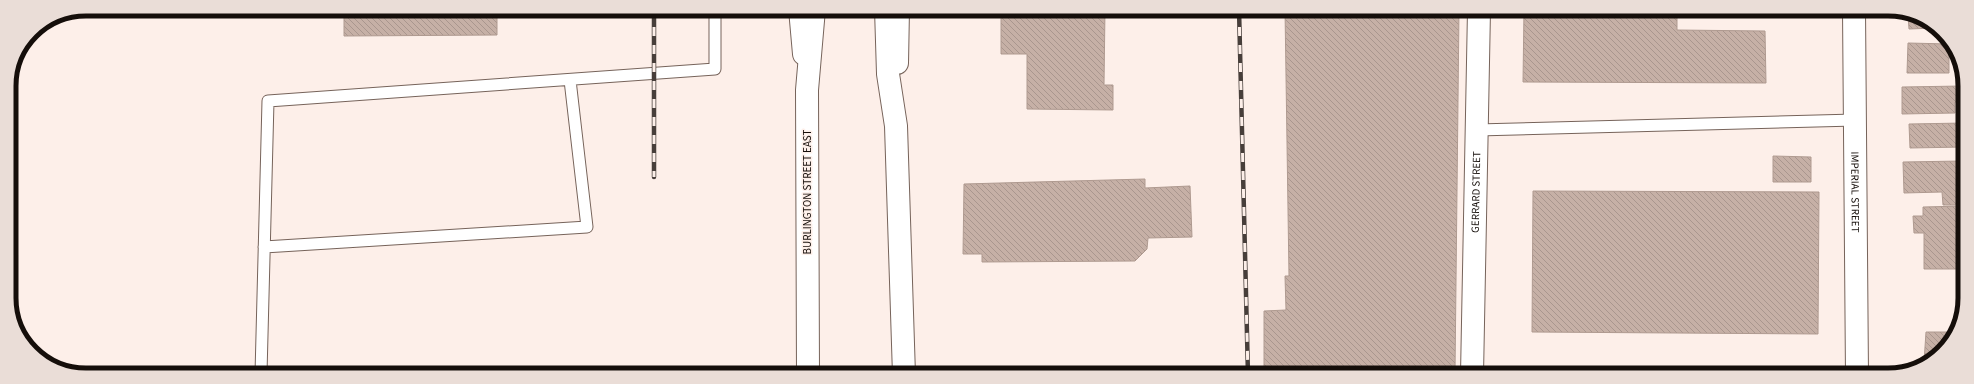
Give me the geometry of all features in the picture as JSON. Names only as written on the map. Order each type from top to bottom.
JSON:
[{"type":"street","points":[[801,16],[807,90]]},
{"type":"street","name":"BURLINGTON STREET EAST","points":[[808,368],[806,314],[807,90],[813,16]]},
{"type":"street","points":[[886,16],[888,74],[896,126]]},
{"type":"street","points":[[898,16],[896,126],[904,368]]},
{"type":"street","name":"GERRARD STREET","points":[[1472,368],[1479,16]]},
{"type":"street","name":"IMPERIAL STREET","points":[[1854,16],[1857,368]]},
{"type":"street","points":[[796,368],[806,314]]},
{"type":"lane","points":[[261,368],[268,101],[716,69],[715,16]]},
{"type":"lane","points":[[264,247],[587,227],[570,80]]},
{"type":"lane","points":[[1477,130],[1855,120]]},
{"type":"building","points":[[344,16],[497,16],[497,35],[344,36]]},
{"type":"building","points":[[1105,16],[1104,85],[1113,85],[1113,110],[1027,109],[1027,54],[1001,54],[1001,17]]},
{"type":"building","points":[[1285,16],[1459,16],[1455,368],[1264,368],[1264,311],[1286,310],[1285,276],[1289,276]]},
{"type":"building","points":[[1524,16],[1677,16],[1677,30],[1765,31],[1766,83],[1523,82]]},
{"type":"building","points":[[1908,19],[1927,28],[1909,29]]},
{"type":"building","points":[[1908,43],[1943,44],[1949,51],[1949,73],[1907,73]]},
{"type":"building","points":[[1958,86],[1958,102],[1955,102],[1955,113],[1902,114],[1902,87]]},
{"type":"building","points":[[1958,123],[1958,147],[1910,148],[1909,124]]},
{"type":"building","points":[[1773,156],[1811,157],[1811,182],[1773,182]]},
{"type":"building","points":[[1958,161],[1958,205],[1943,205],[1942,192],[1904,193],[1903,162]]},
{"type":"building","points":[[1145,179],[1145,188],[1190,186],[1192,237],[1148,238],[1147,249],[1135,261],[982,262],[982,254],[963,254],[964,184]]},
{"type":"building","points":[[1533,191],[1819,192],[1818,334],[1532,332]]},
{"type":"building","points":[[1958,206],[1958,269],[1924,269],[1924,233],[1914,233],[1913,216],[1923,216],[1923,207]]},
{"type":"building","points":[[1926,332],[1949,332],[1941,344],[1924,358]]},
{"type":"railway","points":[[654,16],[654,177]]},
{"type":"railway","points":[[1239,16],[1248,368]]}]
